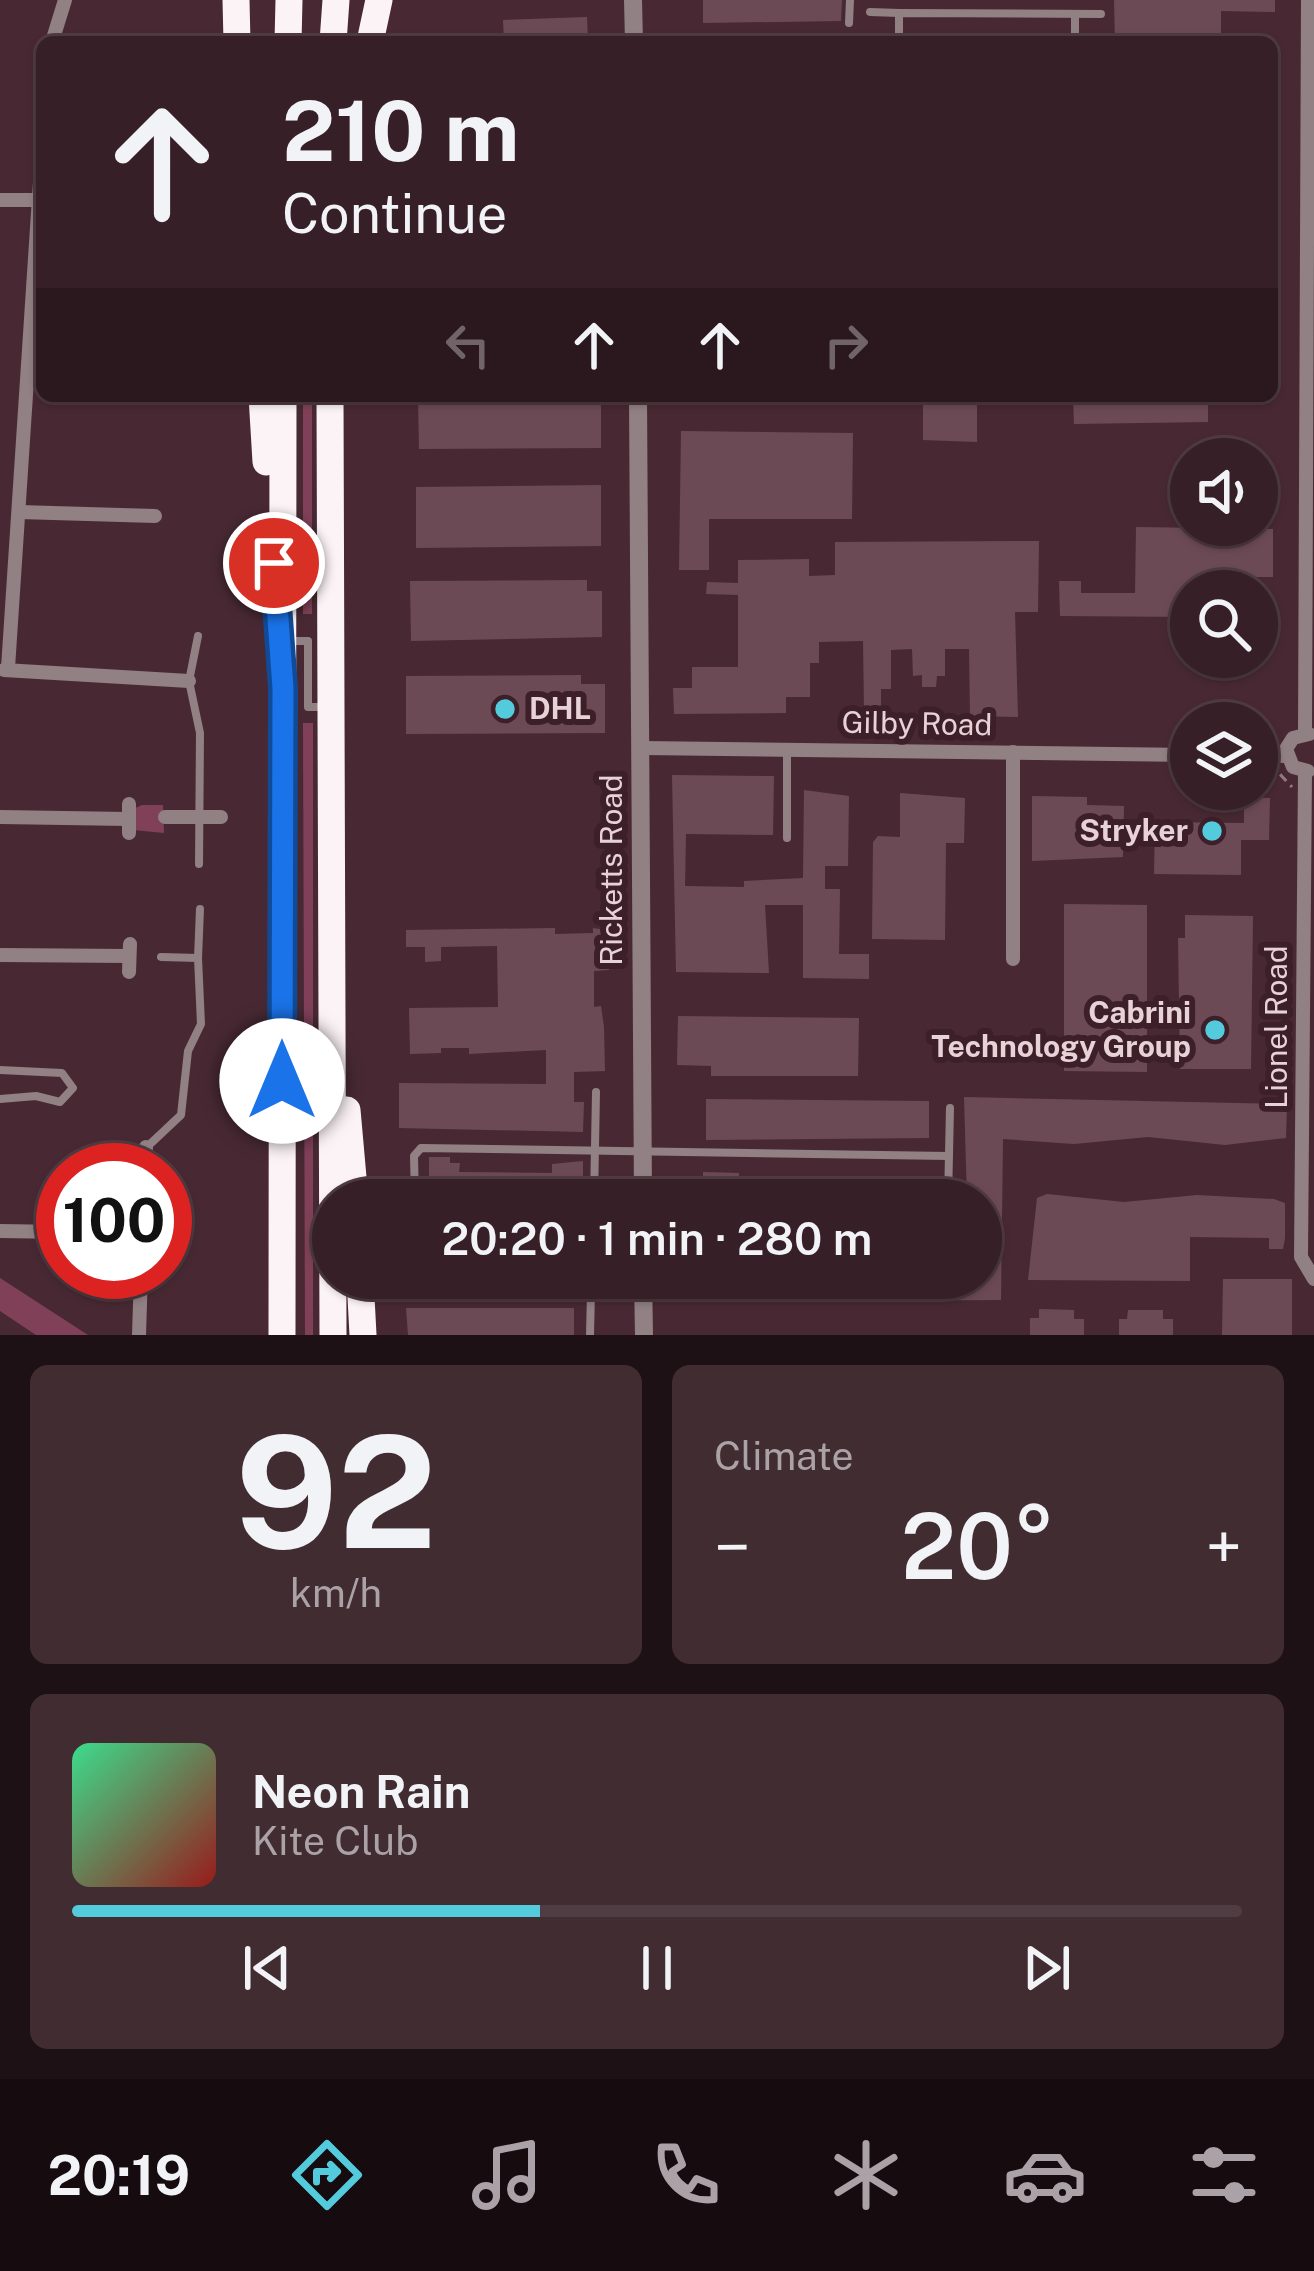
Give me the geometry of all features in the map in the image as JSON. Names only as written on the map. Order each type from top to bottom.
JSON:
[{"type":"highway","points":[[236,0],[237,36]]},
{"type":"highway","points":[[288,36],[289,0]]},
{"type":"highway","points":[[333,36],[336,0]]},
{"type":"highway","points":[[371,36],[379,0]]},
{"type":"highway","points":[[262,402],[283,688]]},
{"type":"highway","points":[[282,1335],[283,402]]},
{"type":"highway","points":[[330,402],[333,1335]]},
{"type":"highway","points":[[331,707],[342,402]]},
{"type":"highway","points":[[332,969],[353,1179]]},
{"type":"highway","points":[[261,1335],[281,1211]]},
{"type":"highway","points":[[361,1299],[363,1335]]},
{"type":"street","points":[[54,36],[65,0]]},
{"type":"street","points":[[633,0],[634,36]]},
{"type":"street","points":[[1308,0],[1310,734],[1288,743],[1286,756],[1293,767],[1310,771]]},
{"type":"street","points":[[0,200],[36,200]]},
{"type":"street","points":[[36,342],[4,670],[26,675],[189,681]]},
{"type":"street","name":"Ricketts Road","points":[[638,402],[643,1179]]},
{"type":"street","points":[[19,512],[155,516]]},
{"type":"street","name":"Gilby Road","points":[[642,748],[1170,755]]},
{"type":"street","points":[[1013,752],[1013,959]]},
{"type":"street","points":[[1278,756],[1286,756]]},
{"type":"street","name":"Lionel Road","points":[[1310,771],[1301,1257],[1314,1280]]},
{"type":"street","points":[[0,817],[129,819]]},
{"type":"street","points":[[165,817],[221,817]]},
{"type":"street","points":[[0,955],[129,957]]},
{"type":"street","points":[[0,1231],[36,1232]]},
{"type":"street","points":[[139,1335],[140,1299]]},
{"type":"street","points":[[644,1299],[644,1335]]},
{"type":"lane","points":[[849,23],[850,0]]},
{"type":"lane","points":[[871,12],[1101,14]]},
{"type":"lane","points":[[899,13],[899,36]]},
{"type":"lane","points":[[1075,14],[1075,36]]},
{"type":"lane","points":[[198,636],[189,681],[200,733],[199,864]]},
{"type":"lane","points":[[283,641],[308,641],[308,707],[331,707]]},
{"type":"lane","points":[[787,750],[788,838]]},
{"type":"lane","points":[[151,1143],[181,1115],[188,1051],[201,1024],[200,909]]},
{"type":"lane","points":[[160,957],[199,958]]},
{"type":"lane","points":[[0,1070],[62,1073],[73,1088],[60,1102],[36,1096],[0,1099]]},
{"type":"lane","points":[[594,1179],[596,1092]]},
{"type":"lane","points":[[948,1179],[950,1108]]},
{"type":"lane","points":[[415,1179],[413,1156],[421,1148],[949,1156]]},
{"type":"lane","points":[[590,1335],[591,1299]]},
{"type":"shaded area","points":[[303,402],[312,402],[312,614],[303,614]]},
{"type":"shaded area","points":[[303,723],[313,723],[313,1335],[305,1335]]},
{"type":"shaded area","points":[[163,805],[164,833],[133,830],[133,809]]},
{"type":"shaded area","points":[[0,1278],[88,1335],[36,1335],[0,1311]]},
{"type":"building","points":[[703,0],[842,0],[841,21],[703,23]]},
{"type":"building","points":[[1114,0],[1275,0],[1275,12],[1221,11],[1221,36],[1115,36]]},
{"type":"building","points":[[587,17],[588,36],[504,36],[503,20]]},
{"type":"building","points":[[418,402],[601,402],[601,448],[419,449]]},
{"type":"building","points":[[923,402],[977,402],[977,442],[923,440]]},
{"type":"building","points":[[1073,402],[1208,402],[1208,422],[1074,424]]},
{"type":"building","points":[[681,431],[853,433],[852,519],[709,519],[709,570],[679,570]]},
{"type":"building","points":[[601,485],[601,546],[416,548],[416,487]]},
{"type":"building","points":[[1136,527],[1170,527],[1170,546],[1273,546],[1273,570],[1170,570],[1170,617],[1060,616],[1059,581],[1081,581],[1081,593],[1135,593]]},
{"type":"building","points":[[1039,541],[1038,612],[1015,612],[1018,717],[970,716],[969,649],[945,649],[945,676],[937,676],[936,687],[922,687],[922,675],[913,676],[912,649],[891,650],[891,689],[881,689],[881,710],[864,710],[863,641],[819,642],[819,663],[810,663],[810,697],[786,697],[786,713],[674,714],[673,688],[692,688],[692,667],[738,667],[738,595],[706,594],[707,582],[738,583],[738,560],[809,559],[809,576],[835,575],[835,542]]},
{"type":"building","points":[[587,580],[587,591],[602,591],[602,637],[411,641],[410,581]]},
{"type":"building","name":"DHL","points":[[581,675],[581,684],[605,684],[605,733],[406,734],[406,676]]},
{"type":"building","points":[[672,775],[774,776],[773,835],[686,834],[685,886],[744,887],[744,881],[803,878],[804,790],[849,796],[848,866],[825,866],[825,889],[840,889],[839,954],[869,954],[869,979],[803,978],[803,905],[765,905],[769,973],[676,972]]},
{"type":"building","points":[[900,793],[965,798],[964,843],[946,843],[945,940],[872,939],[873,842],[878,836],[900,837]]},
{"type":"building","points":[[1032,796],[1087,797],[1087,805],[1124,806],[1123,857],[1032,861]]},
{"type":"building","name":"Stryker","points":[[1244,810],[1270,810],[1269,840],[1241,840],[1241,875],[1154,874],[1155,822],[1244,823]]},
{"type":"building","points":[[1064,904],[1147,905],[1147,1072],[1064,1071]]},
{"type":"building","name":"Cabrini Technology Group","points":[[1185,915],[1253,916],[1251,1069],[1180,1069],[1178,938],[1185,938]]},
{"type":"building","points":[[555,928],[555,934],[593,933],[593,928],[613,931],[609,970],[594,971],[594,1007],[601,1006],[605,1071],[574,1072],[574,1102],[584,1102],[583,1132],[399,1128],[399,1083],[546,1084],[546,1050],[469,1054],[469,1048],[441,1048],[441,1053],[410,1054],[409,1008],[498,1007],[497,946],[441,947],[441,961],[425,962],[425,947],[406,947],[406,930]]},
{"type":"building","points":[[678,1016],[859,1018],[858,1076],[711,1076],[711,1066],[677,1065]]},
{"type":"building","points":[[964,1097],[1287,1104],[1286,1138],[1225,1145],[1148,1137],[1074,1144],[1003,1139],[1002,1220],[1002,1179],[966,1179]]},
{"type":"building","points":[[706,1099],[929,1101],[929,1138],[706,1140]]},
{"type":"building","points":[[429,1157],[450,1157],[450,1163],[460,1163],[459,1172],[552,1173],[552,1164],[583,1161],[583,1179],[429,1179]]},
{"type":"building","points":[[703,1172],[739,1173],[739,1179],[703,1179]]},
{"type":"building","points":[[1047,1194],[1124,1202],[1197,1195],[1274,1199],[1285,1203],[1283,1249],[1269,1249],[1269,1238],[1190,1237],[1190,1281],[1028,1280],[1037,1198]]},
{"type":"building","points":[[1223,1279],[1292,1279],[1292,1335],[1222,1335]]},
{"type":"building","points":[[867,1299],[1001,1299],[1001,1300]]},
{"type":"building","points":[[406,1308],[574,1308],[574,1335],[408,1335]]},
{"type":"building","points":[[1039,1309],[1074,1310],[1074,1319],[1084,1319],[1084,1335],[1030,1335],[1030,1318],[1039,1318]]},
{"type":"building","points":[[1128,1310],[1163,1310],[1163,1319],[1173,1319],[1173,1335],[1119,1335],[1119,1319],[1127,1319]]},
{"type":"place","name":"DHL","points":[[505,709]]},
{"type":"place","name":"Stryker","points":[[1212,831]]},
{"type":"place","name":"Cabrini Technology Group","points":[[1215,1030]]},
{"type":"route","points":[[274,563],[283,688],[282,1081]]}]
